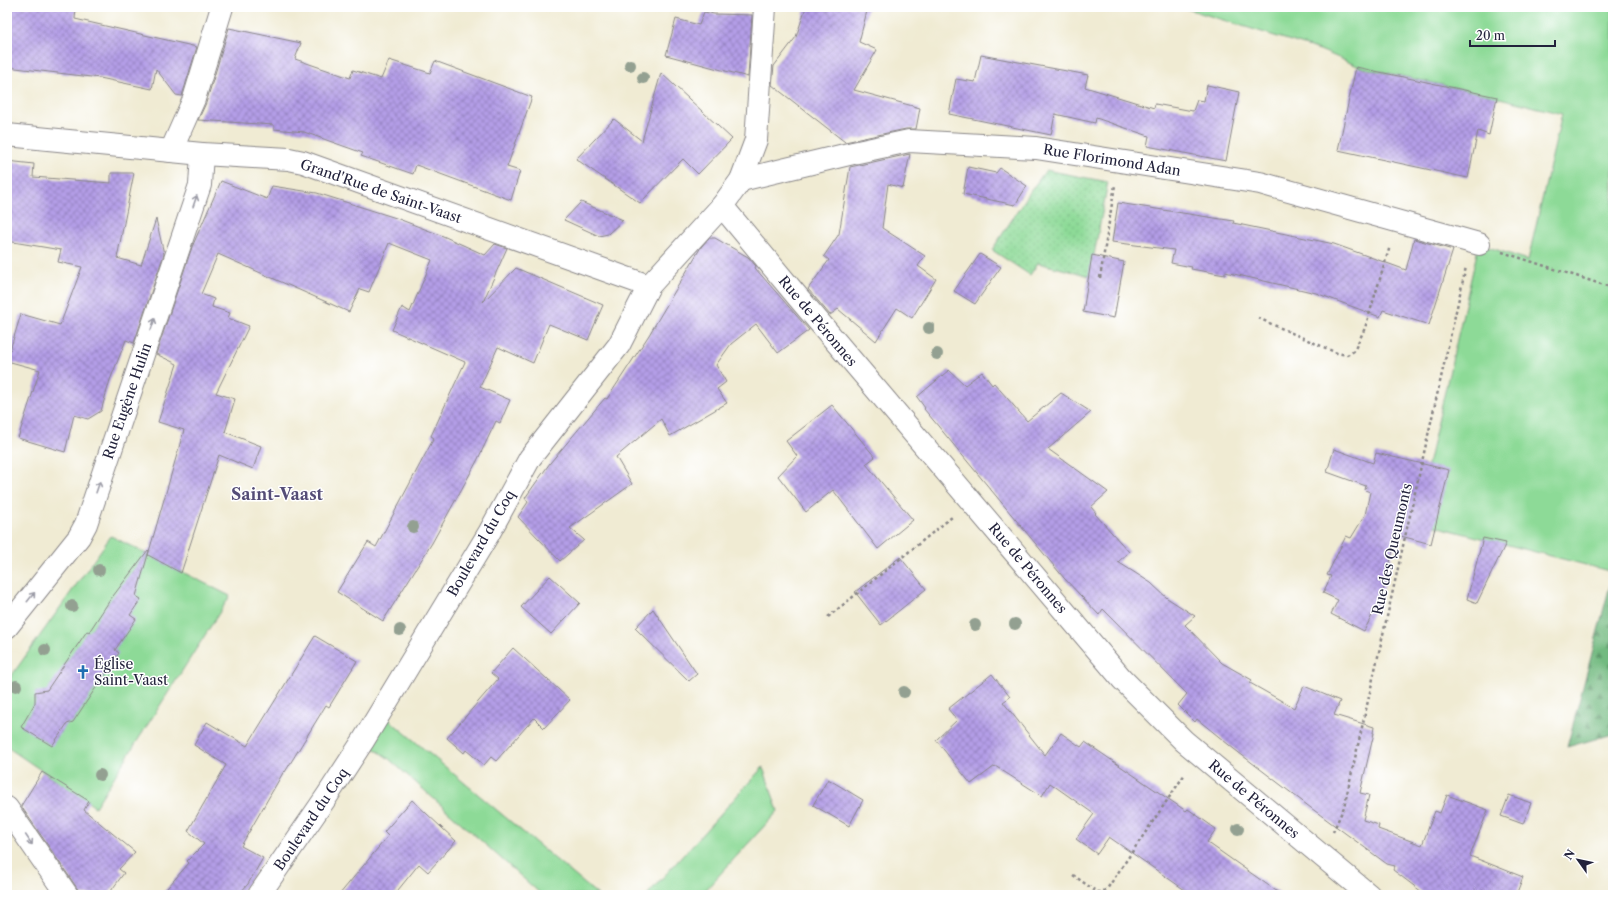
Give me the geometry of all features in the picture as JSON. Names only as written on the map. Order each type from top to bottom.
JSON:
[{"type":"street","points":[[171,151],[194,99],[222,7]]},
{"type":"street","name":"Boulevard du Coq","points":[[259,895],[363,741],[489,533],[530,458],[619,345],[649,286],[722,206],[741,180],[756,140],[765,7]]},
{"type":"street","name":"Grand'Rue de Saint-Vaast","points":[[7,135],[202,154],[289,159],[316,166],[649,286]]},
{"type":"street","name":"Rue Florimond Adan","points":[[741,180],[910,141],[954,142],[1036,148],[1260,183],[1475,243]]},
{"type":"street","name":"Rue Eugène Hulin","points":[[7,627],[79,537],[86,524],[200,185],[202,154]]},
{"type":"street","name":"Rue de Péronnes","points":[[722,206],[1122,679],[1184,741],[1369,895]]},
{"type":"street","points":[[7,808],[67,895]]},
{"type":"path","points":[[1100,278],[1119,161]]},
{"type":"path","points":[[1258,318],[1337,353],[1347,354],[1354,351],[1365,328],[1398,222]]},
{"type":"path","points":[[1475,243],[1613,288]]},
{"type":"path","name":"Rue des Queumonts","points":[[1322,856],[1344,807],[1475,243]]},
{"type":"path","points":[[828,617],[971,502]]},
{"type":"path","points":[[1073,875],[1097,892],[1102,892],[1106,889],[1199,753]]},
{"type":"green space","points":[[1181,7],[1613,7],[1613,572],[1415,521],[1479,244],[1528,260],[1562,114],[1492,96],[1360,67],[1320,50]]},
{"type":"green space","points":[[1046,170],[1108,182],[1090,276],[1038,263],[1030,275],[992,250]]},
{"type":"green space","points":[[111,536],[230,596],[95,807],[7,747],[7,682]]},
{"type":"green space","points":[[1613,574],[1613,734],[1567,747]]},
{"type":"green space","points":[[380,712],[598,895],[542,895],[388,758],[363,741]]},
{"type":"green space","points":[[763,767],[778,811],[701,895],[647,895]]},
{"type":"building","points":[[7,7],[76,7],[75,19],[197,47],[182,96],[176,95],[156,69],[152,89],[100,78],[7,67]]},
{"type":"building","points":[[806,7],[868,7],[859,42],[877,50],[854,90],[920,108],[916,129],[906,129],[845,142],[772,85],[774,66],[796,37]]},
{"type":"building","points":[[704,12],[714,14],[752,15],[748,77],[666,55],[676,19],[699,25]]},
{"type":"building","points":[[229,28],[301,43],[295,59],[350,78],[353,70],[381,79],[389,60],[430,73],[435,61],[532,97],[507,167],[520,171],[511,200],[416,165],[413,174],[361,156],[363,153],[304,132],[274,129],[274,125],[198,120],[206,103]]},
{"type":"building","points":[[981,55],[1088,75],[1085,87],[1154,108],[1155,104],[1193,111],[1197,100],[1204,101],[1207,85],[1239,92],[1226,161],[1147,146],[1149,136],[1096,118],[1095,123],[1055,114],[1051,135],[949,114],[956,79],[975,82]]},
{"type":"building","points":[[1356,67],[1497,97],[1489,135],[1478,131],[1468,178],[1338,150]]},
{"type":"building","points":[[661,73],[732,139],[698,174],[683,159],[640,203],[576,159],[614,119],[642,141]]},
{"type":"building","points":[[910,154],[903,188],[888,184],[882,228],[925,256],[918,266],[936,279],[912,318],[897,308],[876,341],[838,309],[830,315],[808,289],[829,260],[824,256],[839,234],[850,167]]},
{"type":"building","points":[[7,161],[34,164],[33,177],[111,183],[111,173],[134,173],[117,258],[141,265],[156,219],[164,254],[134,343],[126,340],[110,380],[101,411],[88,419],[74,415],[65,452],[18,438],[40,370],[7,360],[21,314],[60,325],[82,267],[58,262],[61,250],[7,241]]},
{"type":"building","points":[[968,167],[996,173],[1000,168],[1027,186],[1015,205],[963,194]]},
{"type":"building","points":[[221,181],[267,199],[272,186],[317,193],[396,218],[443,236],[485,255],[495,244],[507,248],[483,302],[516,268],[603,305],[588,340],[549,324],[533,363],[498,347],[480,387],[510,400],[500,423],[496,421],[477,461],[432,543],[383,621],[337,592],[368,542],[376,547],[434,438],[431,436],[465,362],[392,330],[402,307],[410,312],[432,260],[389,243],[369,292],[360,289],[349,312],[218,254],[201,294],[214,299],[212,307],[230,313],[228,318],[249,326],[216,393],[235,399],[225,432],[261,446],[253,469],[219,455],[181,573],[148,555],[184,430],[158,422],[177,364],[156,354],[192,247]]},
{"type":"building","points":[[581,202],[623,220],[608,234],[599,236],[564,220]]},
{"type":"building","points":[[1118,203],[1234,221],[1233,223],[1334,244],[1406,270],[1414,239],[1453,250],[1429,325],[1383,310],[1380,317],[1316,293],[1225,272],[1225,275],[1191,269],[1192,267],[1171,263],[1174,250],[1112,242]]},
{"type":"building","points":[[709,238],[715,238],[748,257],[756,266],[755,268],[809,330],[778,353],[756,324],[731,344],[716,365],[726,382],[717,389],[727,403],[670,436],[661,419],[616,457],[632,484],[570,528],[584,540],[560,561],[518,517],[528,502],[525,498],[550,463],[605,398],[607,399],[649,335],[701,247]]},
{"type":"building","points":[[980,254],[1001,267],[975,304],[954,291]]},
{"type":"building","points":[[1092,255],[1124,262],[1114,318],[1083,312]]},
{"type":"building","points":[[949,370],[965,385],[982,372],[992,385],[994,383],[1027,421],[1061,393],[1091,412],[1048,449],[1108,492],[1091,507],[1096,513],[1095,514],[1129,552],[1118,562],[1151,583],[1167,598],[1195,616],[1185,625],[1222,663],[1252,680],[1250,683],[1294,708],[1304,686],[1340,701],[1334,715],[1374,727],[1374,733],[1360,793],[1369,795],[1363,820],[1379,825],[1378,829],[1422,845],[1435,811],[1440,813],[1447,795],[1488,810],[1470,856],[1523,877],[1516,895],[1426,895],[1393,870],[1395,866],[1387,864],[1311,808],[1197,719],[1195,722],[1178,705],[1187,694],[1103,609],[1099,615],[1064,578],[924,409],[925,408],[917,397]]},
{"type":"building","points":[[832,405],[875,457],[866,464],[913,520],[878,549],[833,490],[806,512],[778,476],[797,456],[786,441]]},
{"type":"building","points":[[1334,449],[1373,463],[1376,453],[1449,470],[1431,544],[1397,535],[1381,598],[1364,631],[1331,614],[1338,600],[1323,593],[1331,576],[1327,575],[1346,536],[1351,538],[1365,515],[1370,492],[1365,490],[1366,486],[1327,472]]},
{"type":"building","points":[[1483,538],[1506,543],[1477,603],[1467,599]]},
{"type":"building","name":"Église Saint-Vaast","points":[[148,550],[149,551],[136,596],[141,599],[130,615],[136,619],[115,650],[119,653],[73,722],[67,724],[52,746],[21,727],[35,703],[35,692],[47,690],[87,631],[89,632],[110,600]]},
{"type":"building","points":[[900,557],[926,589],[881,625],[855,592]]},
{"type":"building","points":[[550,576],[580,603],[551,634],[521,607]]},
{"type":"building","points":[[653,609],[697,674],[689,681],[635,628]]},
{"type":"building","points":[[315,636],[357,661],[329,707],[326,705],[285,772],[284,771],[241,846],[263,858],[248,884],[238,895],[161,895],[189,863],[187,861],[204,844],[188,831],[226,765],[194,745],[207,722],[247,746]]},
{"type":"building","points":[[513,648],[570,700],[544,728],[534,718],[496,761],[491,757],[484,765],[466,750],[464,753],[447,738],[498,679],[491,673]]},
{"type":"building","points":[[992,674],[1010,697],[1003,702],[1045,755],[1061,733],[1081,747],[1085,742],[1186,811],[1188,809],[1216,829],[1207,842],[1282,895],[1192,895],[1109,837],[1097,854],[1076,839],[1094,814],[1050,783],[1042,796],[995,766],[971,784],[936,740],[957,720],[948,709]]},
{"type":"building","points":[[42,772],[89,801],[84,810],[135,852],[119,869],[124,873],[108,895],[80,895],[77,888],[21,806]]},
{"type":"building","points":[[828,779],[863,800],[849,826],[813,805]]},
{"type":"building","points":[[1509,795],[1531,803],[1523,824],[1501,816]]},
{"type":"building","points":[[412,800],[456,841],[428,872],[419,864],[394,895],[339,895],[388,836],[384,832]]},
{"type":"place","name":"Église Saint-Vaast","points":[[83,672]]},
{"type":"district","name":"Saint-Vaast","points":[[277,494]]}]
